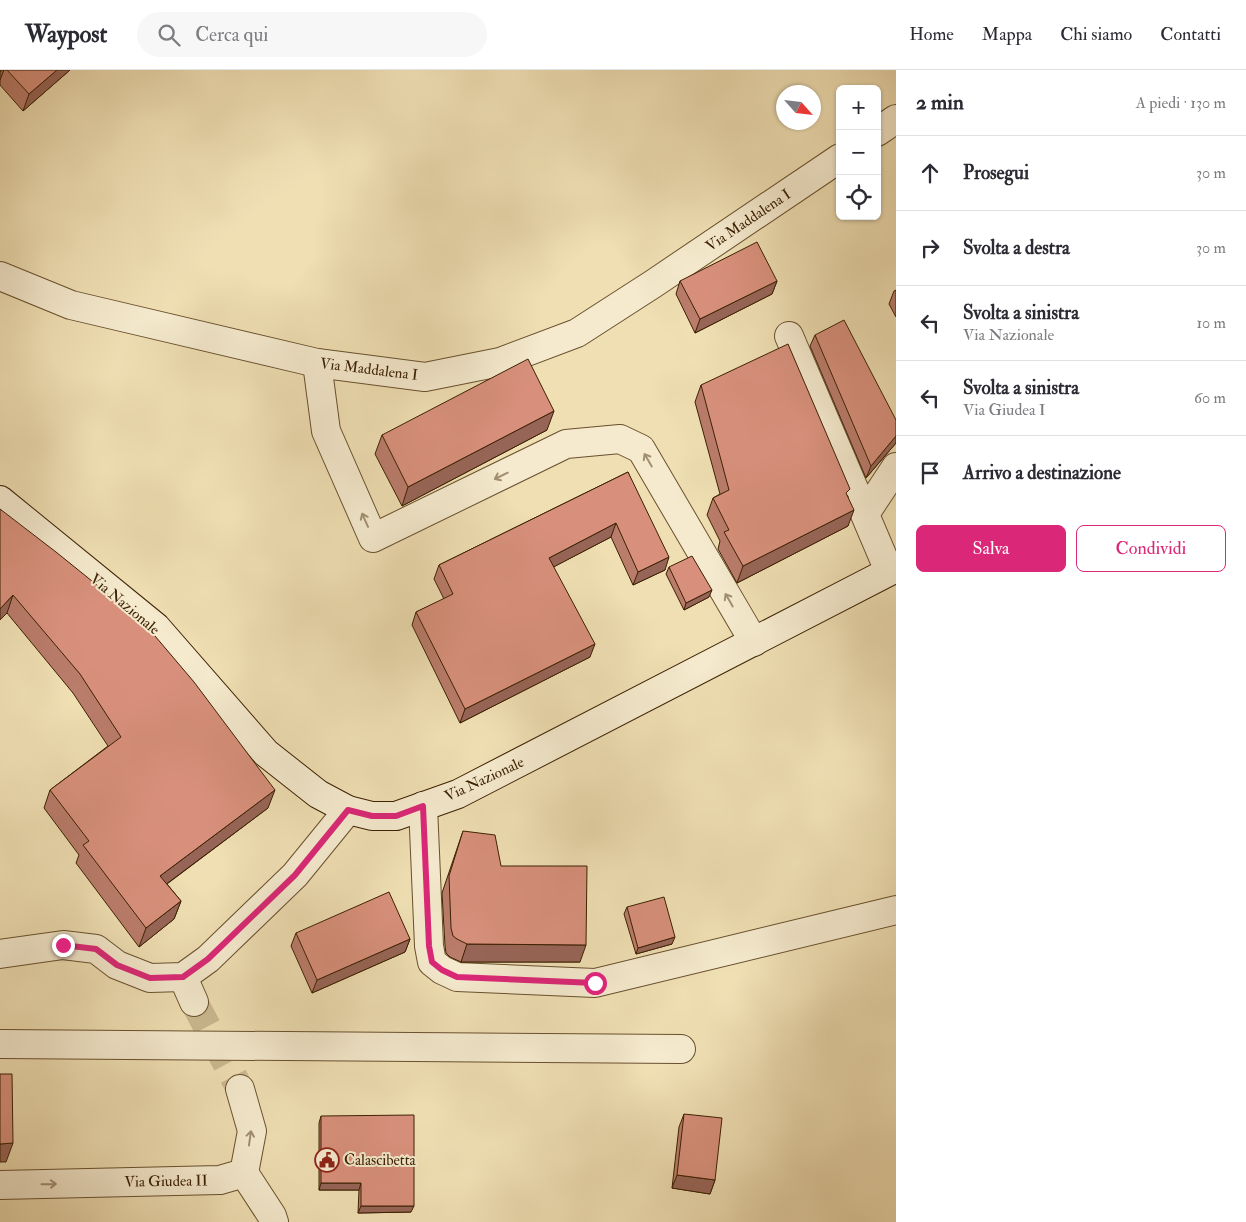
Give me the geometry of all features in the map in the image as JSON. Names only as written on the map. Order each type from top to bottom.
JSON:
[{"type":"street","points":[[880,130],[896,119]]},
{"type":"street","name":"Via Maddalena I","points":[[0,276],[71,305],[317,363],[425,377],[500,362],[577,333],[654,284],[836,161]]},
{"type":"street","points":[[789,336],[865,514],[892,570]]},
{"type":"street","points":[[317,363],[326,431],[373,538],[566,444],[620,439],[641,449],[754,642]]},
{"type":"street","points":[[865,514],[896,467]]},
{"type":"street","name":"Via Nazionale","points":[[0,500],[156,627],[266,753],[318,794],[348,810],[372,816],[396,816],[458,794],[892,570]]},
{"type":"street","points":[[423,806],[429,946],[432,962],[442,970],[457,977],[595,983],[896,910]]},
{"type":"street","points":[[0,954],[63,945],[96,949],[117,965],[150,978],[183,977],[208,959],[295,875],[348,810]]},
{"type":"street","points":[[183,977],[194,1002]]},
{"type":"street","points":[[0,1044],[682,1049]]},
{"type":"street","points":[[240,1089],[252,1131],[244,1174],[274,1222]]},
{"type":"street","name":"Via Giudea II","points":[[0,1185],[220,1180],[244,1174]]},
{"type":"building","points":[[7,70],[57,70],[29,94]]},
{"type":"building","points":[[757,242],[777,281],[700,319],[680,281]]},
{"type":"building","points":[[844,320],[896,420],[896,436],[871,466],[815,335]]},
{"type":"building","points":[[788,344],[850,489],[846,493],[854,510],[743,566],[724,532],[729,530],[713,498],[729,490],[701,385]]},
{"type":"building","points":[[528,359],[554,411],[408,487],[382,435]]},
{"type":"building","points":[[628,472],[669,557],[638,572],[616,523],[549,558],[595,644],[465,709],[416,612],[453,594],[439,565]]},
{"type":"building","points":[[0,509],[144,623],[194,682],[275,790],[160,876],[181,901],[146,928],[83,845],[89,841],[50,790],[121,737],[80,674],[13,595],[0,609]]},
{"type":"building","points":[[692,556],[712,590],[686,603],[669,567]]},
{"type":"building","points":[[463,831],[495,835],[501,866],[587,866],[586,945],[467,944],[453,936],[449,876]]},
{"type":"building","points":[[389,892],[410,939],[317,980],[296,933]]},
{"type":"building","points":[[664,897],[675,937],[638,948],[627,907]]},
{"type":"building","points":[[0,1074],[12,1074],[13,1143],[0,1144]]},
{"type":"building","points":[[684,1114],[722,1118],[715,1180],[677,1175]]},
{"type":"building","points":[[414,1115],[414,1206],[361,1206],[361,1183],[321,1183],[321,1116]]},
{"type":"tunnel","points":[[194,1002],[240,1089]]},
{"type":"place","name":"Calascibetta","points":[[327,1160]]},
{"type":"route","points":[[63,945],[96,949],[117,965],[150,978],[183,977],[208,959],[295,875],[348,810],[372,816],[396,816],[423,806],[429,946],[432,962],[442,970],[457,977],[595,983]]}]
